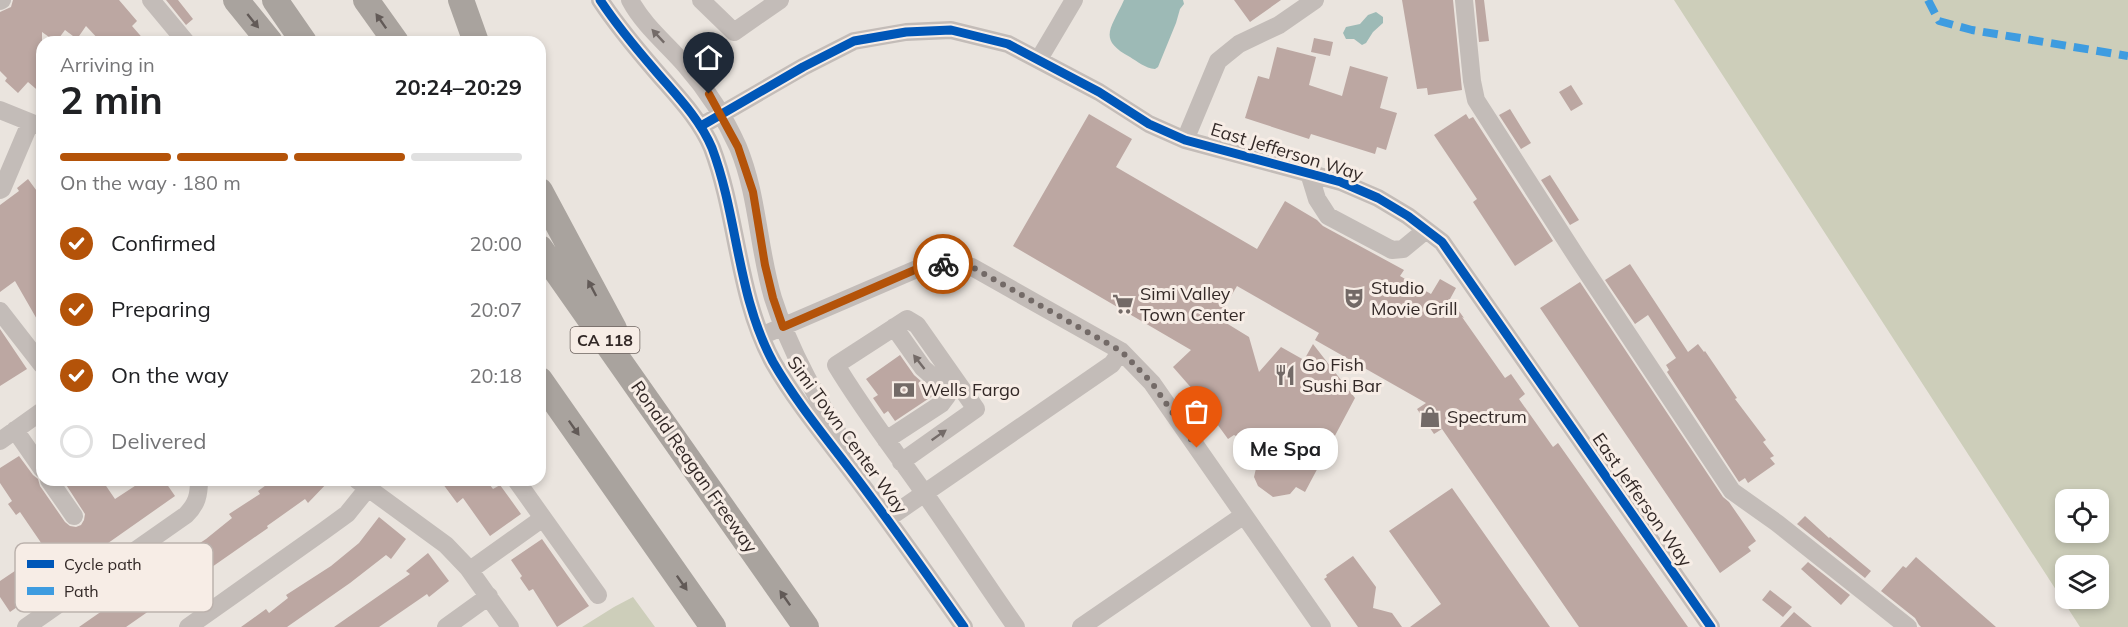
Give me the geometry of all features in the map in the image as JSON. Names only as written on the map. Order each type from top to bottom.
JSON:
[{"type":"highway","points":[[236,0],[265,36]]},
{"type":"highway","points":[[275,0],[300,36]]},
{"type":"highway","points":[[366,0],[392,36]]},
{"type":"highway","points":[[461,0],[474,36]]},
{"type":"highway","points":[[546,202],[669,432]]},
{"type":"highway","name":"Ronald Reagan Freeway","points":[[546,257],[806,627]]},
{"type":"highway","points":[[546,389],[707,619]]},
{"type":"street","points":[[151,0],[181,36]]},
{"type":"street","name":"Simi Town Center Way","points":[[600,0],[617,25],[701,126],[727,195],[751,305],[772,360],[789,388],[964,627]]},
{"type":"street","name":"Simi Town Center Way","points":[[630,0],[651,29],[686,65],[709,94],[738,147],[753,192],[765,265],[783,327],[809,382],[887,519]]},
{"type":"street","points":[[701,0],[734,32],[780,0]]},
{"type":"street","points":[[1040,59],[1074,0]]},
{"type":"street","points":[[1185,140],[1218,61],[1239,44],[1279,25],[1315,0]]},
{"type":"street","points":[[1464,0],[1476,100],[1732,491],[1777,523],[1908,627]]},
{"type":"street","name":"East Jefferson Way","points":[[701,126],[803,67],[854,41],[906,32],[951,30],[1008,44],[1040,59],[1099,92],[1149,124],[1185,140],[1341,182],[1378,198],[1408,216],[1442,242],[1711,627]]},
{"type":"street","points":[[0,110],[36,125],[0,190]]},
{"type":"street","points":[[1309,173],[1317,199],[1328,216],[1392,250],[1402,249],[1414,242],[1426,230]]},
{"type":"street","points":[[762,336],[926,265],[946,263],[972,267],[1121,351],[1152,383],[1322,627]]},
{"type":"street","points":[[0,311],[36,357]]},
{"type":"street","points":[[901,462],[976,409],[917,325],[907,319],[836,365],[901,462],[1016,627]]},
{"type":"street","points":[[886,440],[941,404],[947,396],[940,383],[923,368],[894,327]]},
{"type":"street","points":[[887,519],[1112,364],[1121,351]]},
{"type":"street","points":[[36,415],[7,435],[36,463]]},
{"type":"street","points":[[54,486],[75,516]]},
{"type":"street","points":[[146,543],[194,507],[199,497],[199,486]]},
{"type":"street","points":[[213,609],[347,514],[361,486]]},
{"type":"street","points":[[365,486],[446,545],[470,570],[510,627]]},
{"type":"street","points":[[520,486],[598,595]]},
{"type":"street","points":[[1082,627],[1244,515]]},
{"type":"street","points":[[470,570],[543,518]]},
{"type":"street","points":[[446,627],[489,596]]},
{"type":"street","points":[[26,627],[47,612]]},
{"type":"street","points":[[188,627],[209,612]]},
{"type":"green space","points":[[1674,0],[2128,0],[2128,627],[2080,627],[2068,609],[2109,609],[2109,555],[2055,555],[2055,588]]},
{"type":"green space","points":[[633,597],[655,627],[582,627],[614,607]]},
{"type":"water","points":[[1124,0],[1183,0],[1184,4],[1158,67],[1155,69],[1120,51],[1110,39],[1111,26]]},
{"type":"water","points":[[1376,12],[1383,17],[1383,23],[1366,43],[1362,45],[1354,39],[1346,39],[1343,33],[1346,27],[1360,24],[1368,15]]},
{"type":"building","points":[[13,0],[119,0],[137,21],[132,26],[141,36],[95,36],[86,26],[79,36],[73,36],[65,30],[60,36],[48,36],[42,32],[42,36],[36,36],[36,89],[28,82],[18,93],[5,81],[7,78],[0,71],[0,12],[11,7]]},
{"type":"building","points":[[166,0],[178,0],[193,19],[186,25]]},
{"type":"building","points":[[1234,0],[1281,0],[1250,22]]},
{"type":"building","points":[[1402,0],[1453,0],[1462,90],[1428,95],[1427,88],[1417,89]]},
{"type":"building","points":[[1475,0],[1484,0],[1489,41],[1479,42]]},
{"type":"building","points":[[1314,38],[1333,42],[1330,56],[1311,52]]},
{"type":"building","points":[[1277,47],[1316,57],[1309,85],[1342,96],[1350,66],[1388,77],[1380,108],[1397,113],[1386,150],[1377,147],[1375,154],[1311,134],[1309,139],[1245,118],[1258,76],[1269,79]]},
{"type":"building","points":[[1571,85],[1583,104],[1571,111],[1559,92]]},
{"type":"building","points":[[1510,109],[1531,143],[1521,149],[1499,115]]},
{"type":"building","points":[[1089,114],[1132,139],[1116,167],[1257,249],[1285,201],[1323,226],[1404,270],[1400,276],[1431,294],[1440,279],[1456,288],[1450,299],[1464,318],[1462,317],[1505,378],[1511,374],[1525,394],[1519,399],[1553,447],[1558,443],[1688,627],[1579,627],[1442,429],[1434,434],[1417,409],[1426,403],[1315,340],[1319,333],[1237,286],[1218,318],[1249,337],[1259,372],[1281,347],[1304,360],[1313,344],[1355,398],[1305,492],[1296,487],[1290,494],[1273,497],[1258,486],[1254,477],[1257,464],[1251,461],[1258,447],[1234,435],[1228,439],[1212,417],[1215,415],[1173,367],[1191,350],[1013,246]]},
{"type":"building","points":[[1466,114],[1469,119],[1473,117],[1553,241],[1515,266],[1473,202],[1477,199],[1434,135]]},
{"type":"building","points":[[1550,175],[1579,220],[1570,225],[1541,180]]},
{"type":"building","points":[[28,179],[36,190],[36,318],[15,281],[0,292],[0,205],[19,191],[17,188]]},
{"type":"building","points":[[1630,264],[1688,352],[1698,344],[1705,351],[1737,398],[1735,399],[1766,440],[1763,442],[1774,456],[1770,458],[1775,464],[1748,483],[1745,478],[1739,482],[1667,372],[1669,370],[1666,365],[1676,358],[1648,315],[1635,324],[1605,280]]},
{"type":"building","points":[[1580,282],[1723,497],[1729,502],[1756,541],[1748,547],[1751,551],[1720,573],[1540,308]]},
{"type":"building","points":[[0,329],[27,369],[0,386]]},
{"type":"building","points":[[900,355],[914,375],[934,395],[895,421],[888,411],[884,414],[873,398],[878,395],[866,379]]},
{"type":"building","points":[[19,456],[36,477],[36,486],[40,486],[65,522],[76,527],[81,525],[85,514],[67,486],[106,486],[115,499],[135,486],[168,486],[175,496],[108,543],[41,543],[20,512],[16,515],[8,504],[12,501],[0,483],[0,468]]},
{"type":"building","points":[[265,486],[324,486],[308,503],[305,499],[213,566],[213,543],[200,543],[232,518],[229,514],[260,494],[258,491]]},
{"type":"building","points":[[444,486],[491,486],[493,489],[501,486],[521,514],[490,536],[463,498],[457,503]]},
{"type":"building","points":[[1452,488],[1550,627],[1410,627],[1441,604],[1389,531]]},
{"type":"building","points":[[1805,516],[1871,571],[1865,578],[1797,524]]},
{"type":"building","points":[[379,517],[406,539],[391,559],[386,555],[287,627],[241,627],[266,609],[269,613],[288,598],[286,595],[331,566],[359,543]]},
{"type":"building","points":[[542,539],[589,606],[557,627],[533,589],[529,591],[520,578],[522,576],[511,560]]},
{"type":"building","points":[[428,553],[449,581],[429,597],[427,594],[379,627],[334,627],[410,574],[406,571]]},
{"type":"building","points":[[1353,556],[1376,587],[1373,608],[1392,613],[1402,627],[1358,627],[1324,579],[1326,575]]},
{"type":"building","points":[[1916,557],[1996,627],[1921,627],[1915,618],[1881,591],[1903,566],[1906,568]]},
{"type":"building","points":[[1808,562],[1850,595],[1841,605],[1801,569]]},
{"type":"building","points":[[15,571],[15,608],[10,612],[0,597],[0,581]]},
{"type":"building","points":[[1770,590],[1792,607],[1783,617],[1762,600]]},
{"type":"building","points":[[101,612],[148,612],[126,627],[79,627]]},
{"type":"building","points":[[1794,612],[1812,627],[1780,627]]},
{"type":"marked path","points":[[1928,0],[1939,21],[1972,30],[2128,56]]},
{"type":"cycle path","points":[[600,0],[632,43],[693,116],[707,137],[721,174],[752,310],[773,362],[802,406],[964,627]]},
{"type":"cycle path","points":[[701,126],[803,67],[854,41],[906,32],[951,30],[1008,44],[1099,92],[1149,124],[1185,140],[1341,182],[1378,198],[1408,216],[1442,242],[1711,627]]},
{"type":"way so far","points":[[943,264],[972,267],[1121,351],[1152,383],[1197,448]]},
{"type":"place","name":"Studio Movie Grill","points":[[1354,298]]},
{"type":"place","name":"Simi Valley Town Center","points":[[1123,304]]},
{"type":"place","name":"Go Fish Sushi Bar","points":[[1285,375]]},
{"type":"place","name":"Wells Fargo","points":[[904,390]]},
{"type":"place","name":"Spectrum","points":[[1430,417]]},
{"type":"place","name":"Me Spa","points":[[1197,448]]},
{"type":"route","points":[[709,94],[738,147],[753,192],[765,265],[783,327],[926,265],[943,264]]}]
